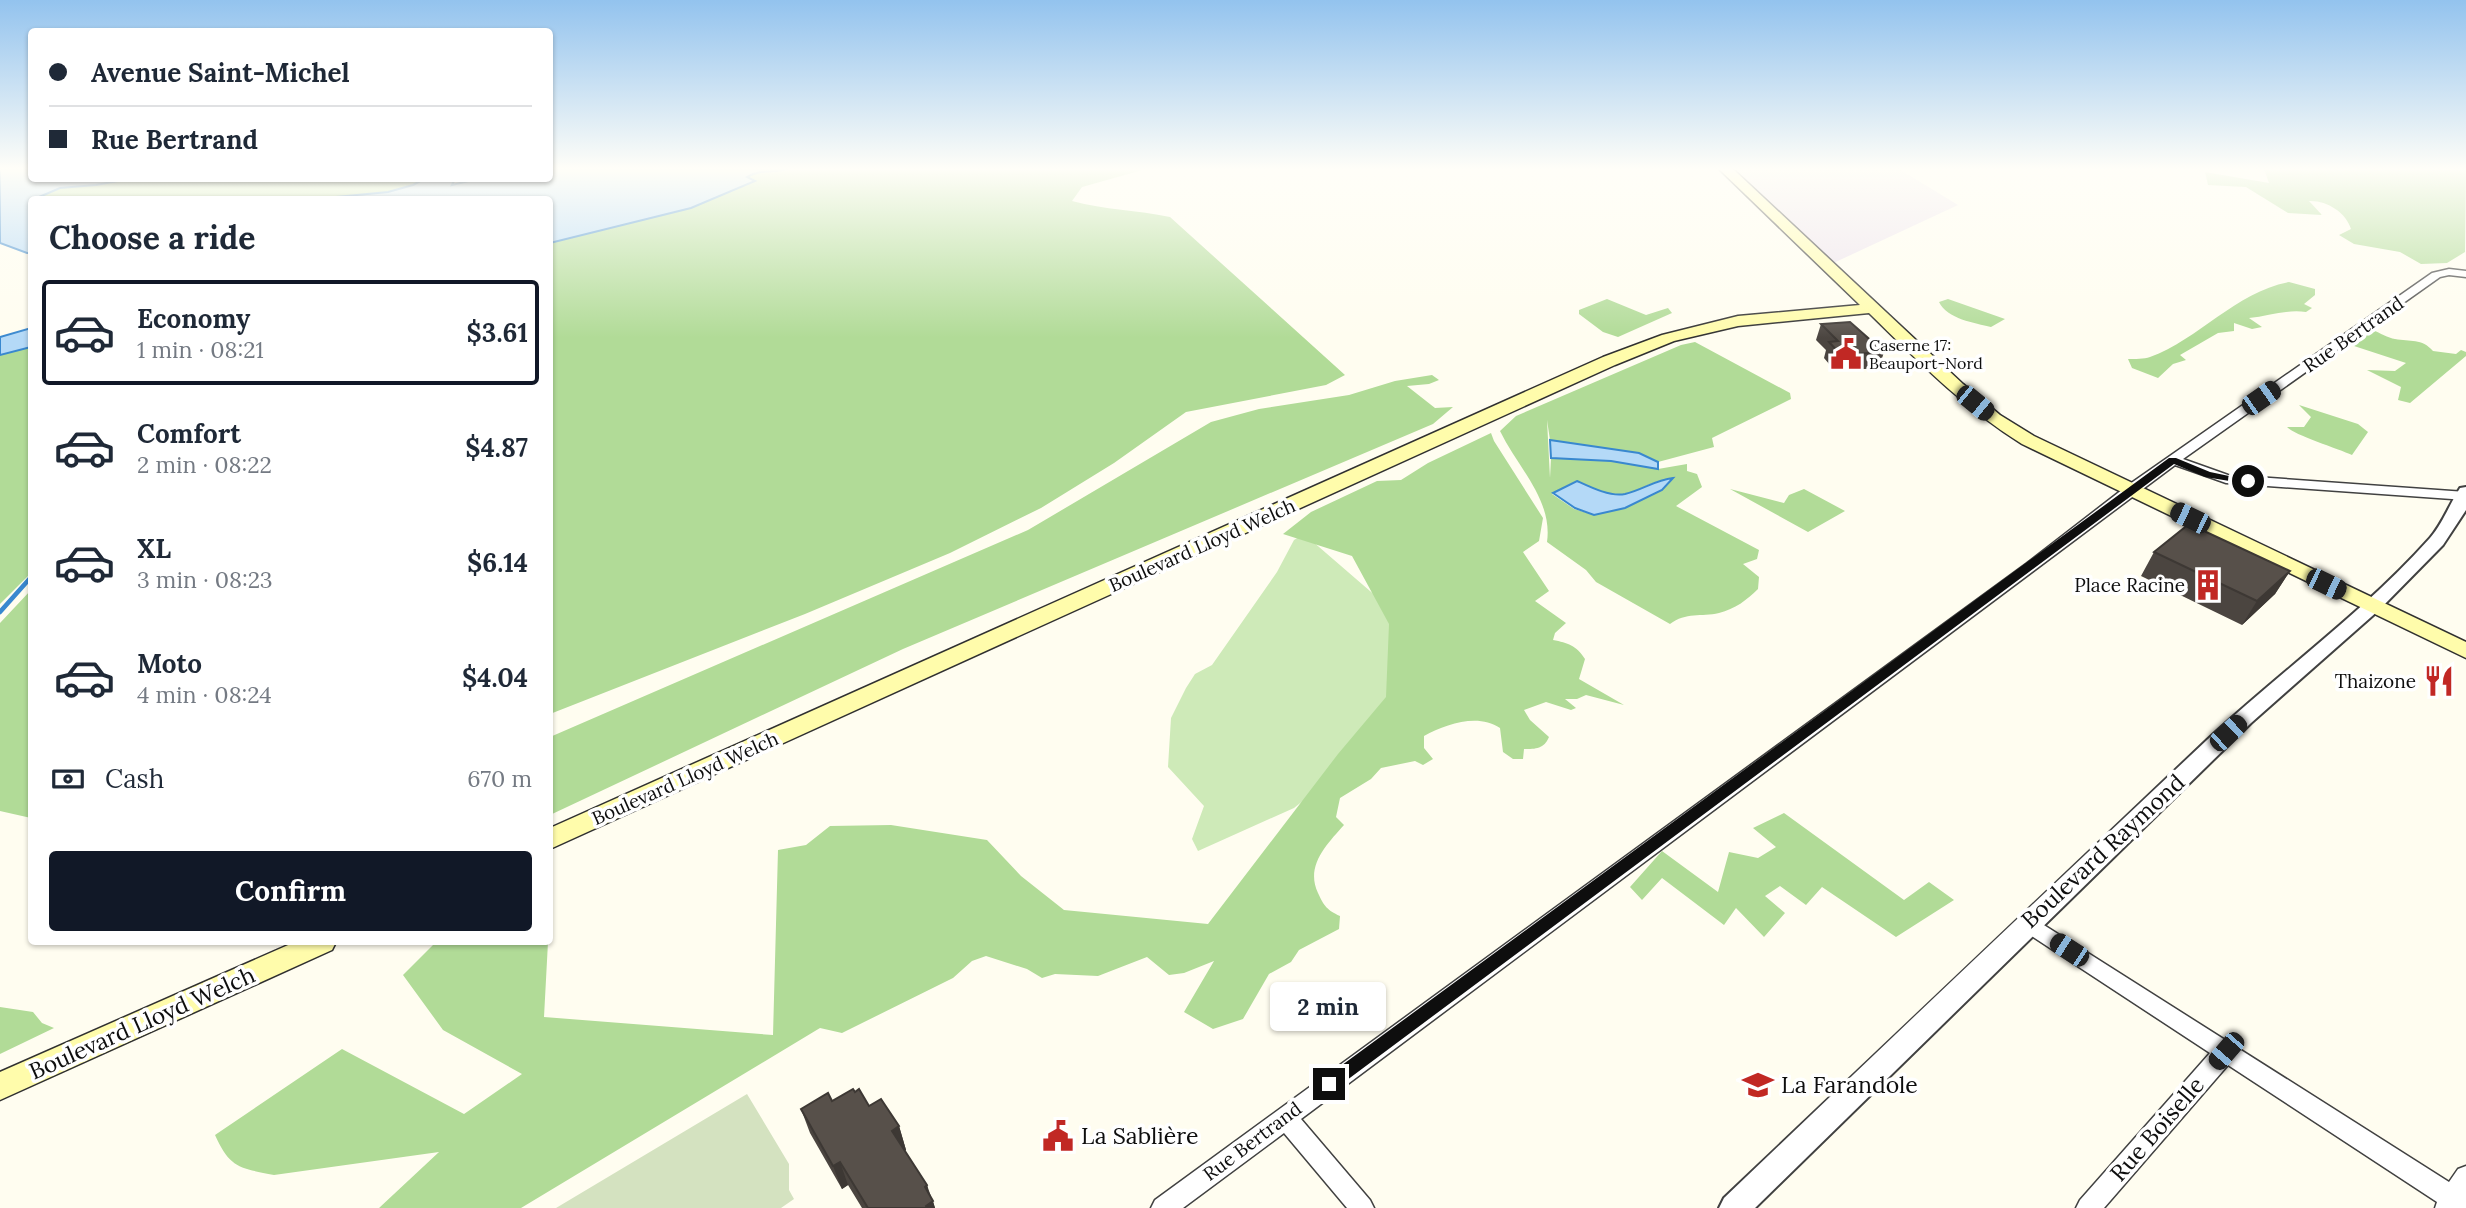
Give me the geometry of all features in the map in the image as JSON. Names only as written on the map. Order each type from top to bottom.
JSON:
[{"type":"main road","points":[[1785,225],[1956,388],[2028,440],[2466,651]]},
{"type":"main road","name":"Boulevard Lloyd Welch","points":[[553,838],[1609,361],[1668,338],[1738,321],[1872,308]]},
{"type":"main road","name":"Boulevard Lloyd Welch","points":[[0,1086],[315,945]]},
{"type":"street","name":"Rue Bertrand","points":[[1163,1208],[2020,575],[2132,489],[2436,275],[2449,272],[2466,275]]},
{"type":"street","points":[[2173,460],[2226,479],[2465,495]]},
{"type":"street","name":"Boulevard Raymond","points":[[1734,1208],[2244,718],[2372,606],[2437,541],[2453,519],[2465,495]]},
{"type":"street","points":[[2028,923],[2455,1204],[2466,1177]]},
{"type":"street","name":"Rue Boiselle","points":[[2088,1208],[2226,1051]]},
{"type":"street","points":[[1285,1117],[1362,1208]]},
{"type":"shaded area","points":[[1784,225],[1914,225],[1827,266]]},
{"type":"green space","points":[[621,225],[1179,225],[1345,375],[1326,385],[1186,412],[1114,463],[1041,508],[950,553],[805,614],[553,713],[553,242]]},
{"type":"green space","points":[[2349,225],[2465,225],[2465,252],[2447,263],[2421,264],[2400,252],[2354,244],[2339,235],[2351,229]]},
{"type":"green space","points":[[2289,282],[2315,289],[2315,295],[2304,304],[2312,308],[2306,312],[2285,312],[2249,318],[2262,327],[2252,329],[2234,323],[2234,331],[2218,333],[2180,355],[2186,360],[2173,364],[2158,378],[2132,368],[2128,359],[2148,358],[2168,349],[2252,295]]},
{"type":"green space","points":[[1607,299],[1646,315],[1668,308],[1672,313],[1618,337],[1603,332],[1579,314],[1579,310]]},
{"type":"green space","points":[[1948,299],[2005,319],[1991,327],[1962,319],[1948,313],[1939,302]]},
{"type":"green space","points":[[2373,330],[2392,338],[2420,342],[2433,351],[2456,354],[2461,350],[2466,352],[2466,356],[2410,403],[2398,400],[2401,387],[2367,370],[2395,371],[2406,363],[2354,346]]},
{"type":"green space","points":[[1695,342],[1790,393],[1791,399],[1712,438],[1714,447],[1658,462],[1639,453],[1550,440],[1547,420],[1550,478],[1551,458],[1611,461],[1658,469],[1687,464],[1687,471],[1697,474],[1702,487],[1676,506],[1759,550],[1757,559],[1743,564],[1759,577],[1758,589],[1750,597],[1725,611],[1688,616],[1670,624],[1596,582],[1586,570],[1547,542],[1545,512],[1540,498],[1500,431],[1516,416],[1681,345]],"holes":[[[1672,479],[1594,515],[1574,509],[1552,494],[1577,481],[1600,491],[1619,495]]]},
{"type":"green space","points":[[28,348],[28,576],[0,604],[0,355]]},
{"type":"green space","points":[[1432,375],[1439,380],[1407,386],[1435,408],[1453,407],[1433,424],[903,649],[553,814],[553,736],[1028,530],[1211,422],[1259,409],[1349,395],[1395,381]]},
{"type":"green space","points":[[2299,405],[2358,424],[2368,432],[2352,455],[2317,442],[2287,427],[2304,427],[2311,417]]},
{"type":"green space","points":[[1491,433],[1543,518],[1539,541],[1523,552],[1549,591],[1535,601],[1566,623],[1555,633],[1553,640],[1571,645],[1585,659],[1579,679],[1624,705],[1586,695],[1577,699],[1565,699],[1576,708],[1571,710],[1546,702],[1524,710],[1530,720],[1549,737],[1539,748],[1524,749],[1523,759],[1513,759],[1503,752],[1500,728],[1482,721],[1452,724],[1424,736],[1424,748],[1433,759],[1423,765],[1415,761],[1381,768],[1371,779],[1340,798],[1336,817],[1344,825],[1320,856],[1314,874],[1322,901],[1329,910],[1340,916],[1339,929],[1299,950],[1291,962],[1269,974],[1243,1019],[1213,1029],[1184,1012],[1214,961],[1184,973],[1169,975],[1147,957],[1098,976],[1055,974],[1042,978],[1027,969],[986,956],[972,961],[953,978],[842,1033],[820,1028],[521,1208],[379,1208],[439,1152],[274,1175],[237,1165],[220,1146],[215,1135],[342,1049],[464,1114],[522,1074],[443,1030],[403,975],[433,945],[548,945],[544,1017],[773,1035],[778,850],[806,845],[830,826],[891,825],[987,840],[1021,876],[1064,910],[1208,924],[1338,754],[1386,697],[1389,624],[1352,556],[1283,534],[1311,512],[1377,481],[1401,480],[1428,463]]},
{"type":"green space","points":[[1730,489],[1784,503],[1789,495],[1804,489],[1845,511],[1808,532]]},
{"type":"green space","points":[[1304,534],[1451,661],[1339,772],[1294,808],[1198,851],[1192,839],[1204,806],[1168,767],[1171,718],[1195,674],[1212,665],[1277,572],[1294,540]]},
{"type":"green space","points":[[28,593],[28,817],[0,811],[0,623]]},
{"type":"green space","points":[[1784,813],[1904,900],[1929,882],[1954,900],[1896,937],[1822,887],[1806,905],[1780,886],[1765,896],[1785,913],[1764,937],[1736,908],[1724,925],[1662,878],[1642,900],[1630,887],[1662,851],[1718,892],[1729,852],[1758,858],[1776,847],[1753,828]]},
{"type":"green space","points":[[0,1007],[33,1012],[42,1023],[54,1028],[0,1054]]},
{"type":"green space","points":[[747,1094],[789,1164],[789,1190],[794,1199],[781,1208],[556,1208]]},
{"type":"water","points":[[0,225],[28,225],[28,253],[0,243]]},
{"type":"water","points":[[553,225],[621,225],[553,242]]},
{"type":"water","points":[[28,329],[28,348],[0,355],[0,337]]},
{"type":"water","points":[[1550,440],[1639,453],[1658,462],[1658,469],[1611,461],[1551,458]]},
{"type":"water","points":[[1673,478],[1662,490],[1625,508],[1594,515],[1575,508],[1553,493],[1577,481],[1594,489],[1619,495]]},
{"type":"building","points":[[1850,322],[1884,352],[1841,355],[1829,342],[1838,341],[1821,324]]},
{"type":"building","points":[[2189,524],[2290,571],[2257,601],[2154,552]]},
{"type":"building","points":[[853,1089],[855,1092],[859,1089],[869,1106],[881,1099],[899,1126],[892,1131],[927,1185],[925,1187],[933,1201],[927,1208],[868,1208],[840,1162],[833,1166],[801,1109],[828,1093],[832,1101]]},
{"type":"waterway","points":[[0,612],[28,580]]},
{"type":"place","name":"Caserne 17: Beauport-Nord","points":[[1846,354]]},
{"type":"place","name":"Place Racine","points":[[2208,585]]},
{"type":"place","name":"Thaizone","points":[[2439,681]]},
{"type":"place","name":"La Farandole","points":[[1758,1085]]},
{"type":"place","name":"La Sablière","points":[[1058,1136]]},
{"type":"route","points":[[1329,1084],[2173,460],[2208,475],[2248,481]]}]
